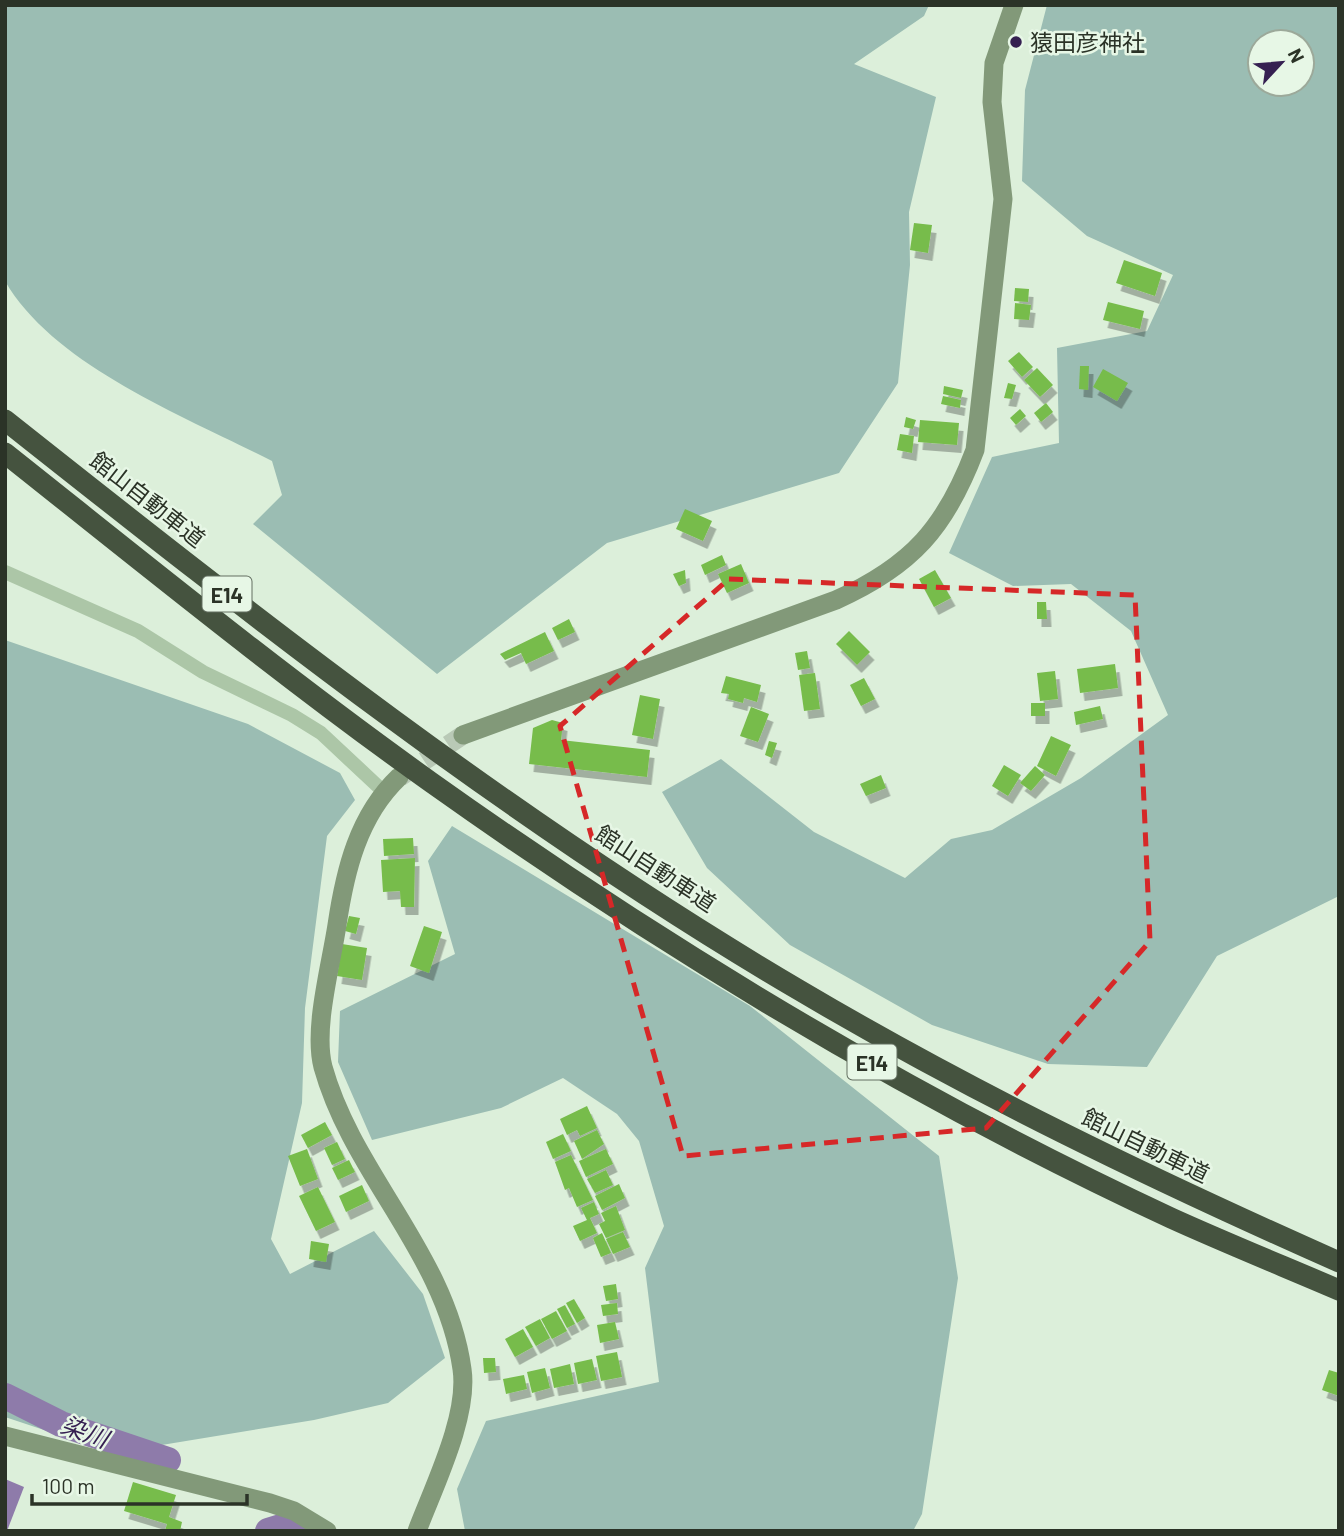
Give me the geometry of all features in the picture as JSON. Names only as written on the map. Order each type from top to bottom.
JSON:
[{"type":"highway","name":"館山自動車道","points":[[5,419],[300,650],[452,763],[634,887],[797,989],[924,1061],[1184,1193],[1339,1262]]},
{"type":"highway","name":"E14","points":[[5,453],[283,672],[433,784],[610,903],[776,1007],[915,1087],[1171,1217],[1339,1290]]},
{"type":"street","points":[[463,734],[836,600],[888,574],[920,548],[962,484],[975,450],[1003,199],[992,102],[994,63],[1014,5]]},
{"type":"street","points":[[5,572],[138,631],[203,672],[292,715],[321,733],[384,792]]},
{"type":"street","points":[[399,777],[384,792],[359,833],[341,896],[321,1035],[323,1065],[341,1112],[373,1173],[411,1235],[450,1312],[463,1371],[462,1403],[417,1531]]},
{"type":"street","points":[[5,1436],[270,1503],[294,1511],[327,1531]]},
{"type":"highlighted area","points":[[729,579],[1135,595],[1150,941],[986,1128],[683,1156],[560,726]]},
{"type":"shaded area","points":[[5,5],[929,5],[924,16],[854,64],[936,97],[909,212],[910,265],[898,383],[839,473],[607,543],[437,674],[253,524],[282,495],[272,461],[163,407],[88,364],[55,339],[27,311],[5,281]]},
{"type":"shaded area","points":[[1047,5],[1339,5],[1339,896],[1217,956],[1147,1067],[1048,1064],[932,1025],[790,945],[707,868],[662,792],[721,759],[814,832],[905,878],[951,839],[992,830],[1081,778],[1168,715],[1131,631],[1071,584],[1013,586],[949,553],[992,457],[1059,443],[1057,348],[1147,331],[1173,275],[1087,236],[1022,181],[1025,90]]},
{"type":"shaded area","points":[[5,640],[248,724],[340,773],[355,800],[327,836],[305,1008],[302,1103],[271,1239],[290,1274],[374,1231],[423,1294],[445,1358],[388,1403],[314,1420],[113,1453],[5,1417]]},
{"type":"shaded area","points":[[452,826],[750,1006],[939,1156],[958,1278],[922,1514],[913,1531],[465,1531],[457,1489],[486,1421],[659,1382],[645,1268],[664,1226],[639,1141],[617,1114],[563,1078],[501,1108],[372,1140],[338,1062],[340,1011],[455,954],[428,861]]},
{"type":"shaded area","points":[[5,1479],[24,1487],[7,1531],[5,1531]]},
{"type":"building","points":[[914,223],[932,225],[928,253],[910,250]]},
{"type":"building","points":[[1124,260],[1162,273],[1155,296],[1116,283]]},
{"type":"building","points":[[1015,288],[1029,289],[1028,302],[1014,301]]},
{"type":"building","points":[[1108,302],[1144,311],[1140,329],[1103,320]]},
{"type":"building","points":[[1015,303],[1031,305],[1029,320],[1014,319]]},
{"type":"building","points":[[1019,352],[1033,367],[1022,377],[1008,361]]},
{"type":"building","points":[[1080,366],[1089,366],[1088,390],[1079,389]]},
{"type":"building","points":[[1037,368],[1053,385],[1040,397],[1024,380]]},
{"type":"building","points":[[1103,369],[1128,383],[1117,401],[1093,387]]},
{"type":"building","points":[[1008,383],[1016,385],[1012,399],[1004,398]]},
{"type":"building","points":[[944,386],[963,390],[961,398],[943,394]]},
{"type":"building","points":[[943,396],[961,400],[960,408],[941,404]]},
{"type":"building","points":[[1046,403],[1053,412],[1041,422],[1034,413]]},
{"type":"building","points":[[1020,409],[1026,416],[1016,425],[1010,418]]},
{"type":"building","points":[[906,417],[916,420],[913,429],[904,427]]},
{"type":"building","points":[[920,420],[959,423],[957,445],[918,442]]},
{"type":"building","points":[[900,434],[914,436],[912,453],[897,450]]},
{"type":"building","points":[[685,509],[712,521],[703,541],[676,529]]},
{"type":"building","points":[[722,555],[726,565],[705,575],[701,565]]},
{"type":"building","points":[[741,564],[749,583],[727,593],[718,574]]},
{"type":"building","points":[[685,570],[686,583],[679,586],[673,574]]},
{"type":"building","points":[[935,570],[951,598],[934,607],[919,579]]},
{"type":"building","points":[[1037,602],[1046,602],[1047,619],[1037,619]]},
{"type":"building","points":[[569,619],[575,632],[558,640],[552,628]]},
{"type":"building","points":[[849,631],[870,652],[857,665],[836,644]]},
{"type":"building","points":[[545,632],[554,651],[526,664],[521,653],[505,660],[500,654]]},
{"type":"building","points":[[807,651],[810,668],[798,670],[795,653]]},
{"type":"building","points":[[1115,664],[1118,688],[1080,693],[1077,669]]},
{"type":"building","points":[[1055,671],[1058,699],[1040,701],[1037,673]]},
{"type":"building","points":[[815,673],[820,709],[804,711],[799,675]]},
{"type":"building","points":[[726,676],[761,685],[757,702],[744,698],[743,703],[728,699],[729,694],[721,693]]},
{"type":"building","points":[[864,678],[875,699],[861,706],[850,685]]},
{"type":"building","points":[[640,695],[660,699],[653,739],[632,735]]},
{"type":"building","points":[[1031,703],[1045,703],[1045,716],[1031,716]]},
{"type":"building","points":[[1100,706],[1103,719],[1076,725],[1074,712]]},
{"type":"building","points":[[751,707],[769,714],[758,742],[740,736]]},
{"type":"building","points":[[552,720],[563,723],[561,740],[650,750],[647,777],[529,764],[533,728]]},
{"type":"building","points":[[1051,736],[1071,745],[1056,776],[1037,766]]},
{"type":"building","points":[[769,741],[777,743],[772,758],[765,755]]},
{"type":"building","points":[[1004,765],[1021,775],[1008,796],[992,786]]},
{"type":"building","points":[[1035,766],[1045,775],[1031,791],[1020,783]]},
{"type":"building","points":[[881,775],[886,788],[866,796],[860,784]]},
{"type":"building","points":[[413,838],[414,854],[384,856],[383,839]]},
{"type":"building","points":[[415,858],[414,907],[401,907],[400,891],[383,892],[381,860]]},
{"type":"building","points":[[349,916],[360,918],[356,934],[345,931]]},
{"type":"building","points":[[424,926],[442,932],[429,973],[410,966]]},
{"type":"building","points":[[342,944],[367,948],[362,980],[337,976]]},
{"type":"building","points":[[587,1106],[597,1128],[580,1136],[577,1130],[567,1135],[560,1119]]},
{"type":"building","points":[[325,1122],[332,1135],[308,1148],[301,1135]]},
{"type":"building","points":[[597,1130],[604,1144],[582,1159],[574,1141]]},
{"type":"building","points":[[563,1134],[571,1151],[553,1159],[546,1142]]},
{"type":"building","points":[[337,1142],[345,1159],[332,1165],[324,1148]]},
{"type":"building","points":[[307,1149],[318,1179],[300,1186],[288,1156]]},
{"type":"building","points":[[606,1149],[613,1164],[586,1177],[579,1161]]},
{"type":"building","points":[[571,1155],[593,1200],[577,1207],[569,1188],[565,1190],[555,1162]]},
{"type":"building","points":[[349,1160],[355,1172],[338,1180],[332,1168]]},
{"type":"building","points":[[606,1170],[613,1185],[595,1193],[587,1179]]},
{"type":"building","points":[[619,1184],[625,1198],[602,1210],[595,1196]]},
{"type":"building","points":[[362,1185],[369,1201],[346,1212],[339,1196]]},
{"type":"building","points":[[318,1187],[335,1222],[316,1231],[299,1196]]},
{"type":"building","points":[[594,1202],[599,1214],[590,1218],[597,1233],[580,1241],[573,1226],[587,1220],[581,1208]]},
{"type":"building","points":[[616,1206],[625,1230],[606,1238],[599,1224],[605,1221],[601,1213]]},
{"type":"building","points":[[623,1232],[630,1247],[613,1254],[606,1239]]},
{"type":"building","points":[[602,1233],[611,1253],[601,1257],[593,1238]]},
{"type":"building","points":[[311,1241],[329,1244],[326,1262],[309,1259]]},
{"type":"building","points":[[616,1284],[618,1299],[606,1301],[603,1286]]},
{"type":"building","points":[[574,1299],[585,1318],[577,1323],[566,1303]]},
{"type":"building","points":[[617,1303],[618,1314],[603,1316],[601,1305]]},
{"type":"building","points":[[565,1305],[575,1324],[567,1328],[557,1309]]},
{"type":"building","points":[[556,1311],[567,1331],[552,1339],[541,1319]]},
{"type":"building","points":[[540,1319],[550,1338],[536,1346],[525,1327]]},
{"type":"building","points":[[615,1322],[619,1339],[600,1343],[597,1325]]},
{"type":"building","points":[[523,1329],[533,1347],[515,1357],[505,1339]]},
{"type":"building","points":[[617,1352],[622,1377],[601,1381],[596,1356]]},
{"type":"building","points":[[483,1358],[495,1358],[496,1372],[484,1373]]},
{"type":"building","points":[[592,1359],[597,1380],[578,1384],[574,1363]]},
{"type":"building","points":[[570,1364],[574,1384],[554,1388],[550,1369]]},
{"type":"building","points":[[545,1368],[550,1388],[532,1393],[527,1372]]},
{"type":"building","points":[[1329,1370],[1339,1373],[1339,1396],[1322,1390]]},
{"type":"building","points":[[524,1375],[527,1389],[506,1394],[503,1379]]},
{"type":"building","points":[[133,1482],[176,1495],[169,1517],[182,1522],[180,1531],[165,1531],[167,1524],[124,1511]]},
{"type":"waterway","name":"染川","points":[[5,1396],[61,1424],[168,1460]]},
{"type":"waterway","name":"染川","points":[[268,1531],[294,1523],[305,1531]]},
{"type":"tunnel","points":[[400,777],[463,735]]},
{"type":"place","name":"猿田彦神社","points":[[1016,42]]}]
